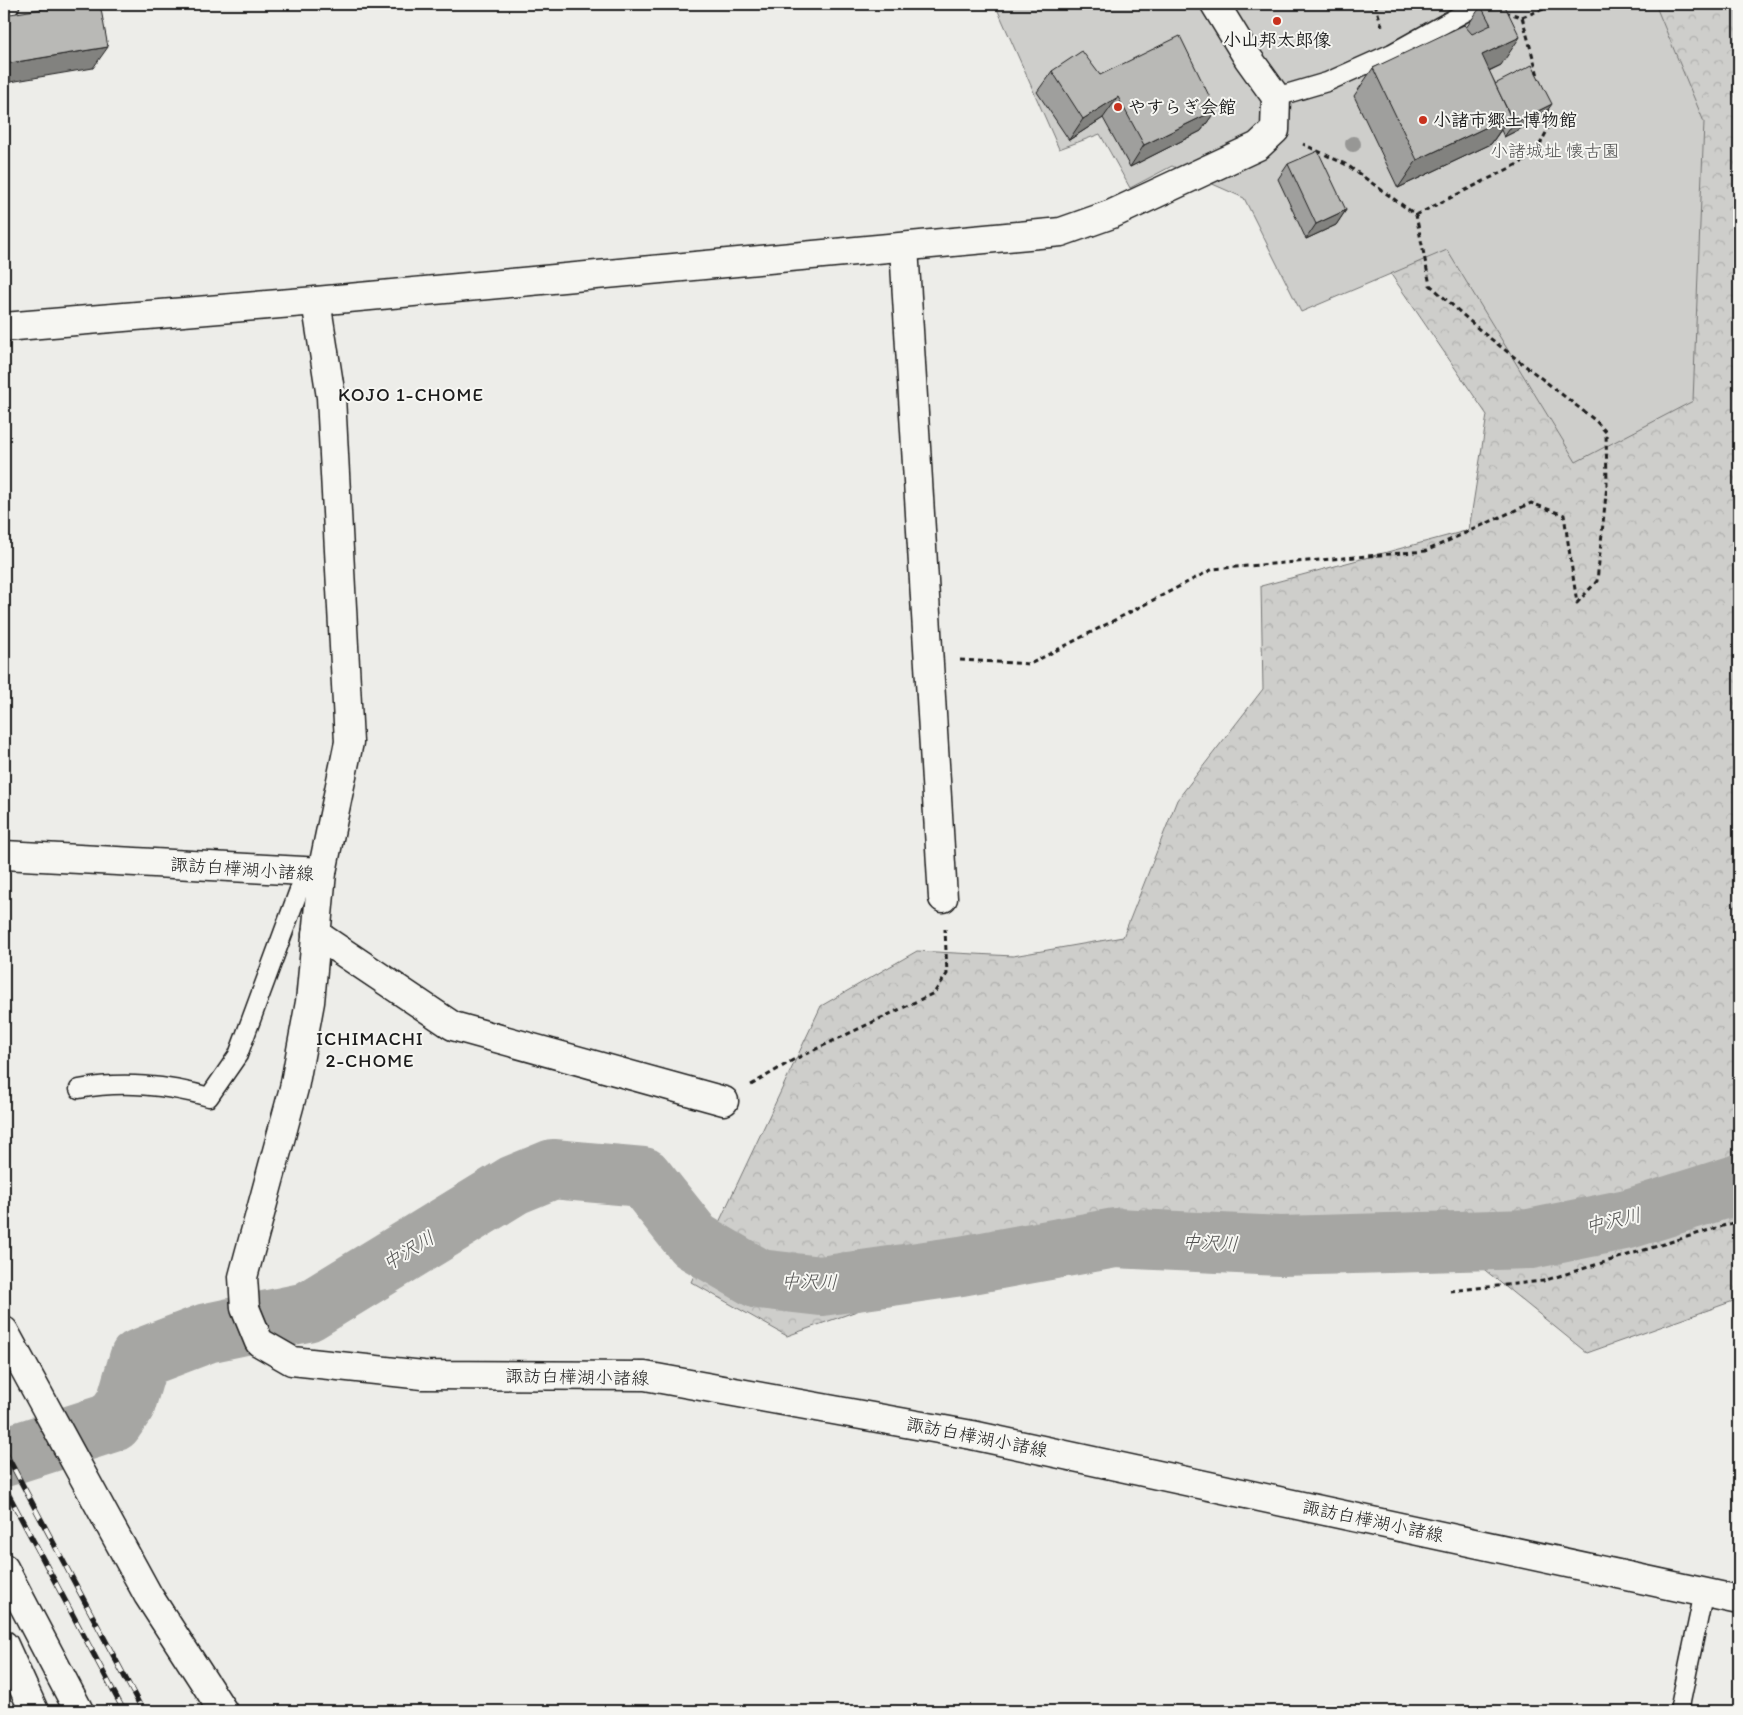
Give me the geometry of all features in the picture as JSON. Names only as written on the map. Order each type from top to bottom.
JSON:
[{"type":"street","points":[[4,327],[316,301],[1061,232],[1112,214],[1258,146],[1275,130],[1276,97],[1248,58],[1216,4]]},
{"type":"street","points":[[904,247],[943,898]]},
{"type":"street","points":[[314,871],[348,742],[331,397],[316,301]]},
{"type":"street","name":"諏訪白樺湖小諸線","points":[[4,855],[314,871],[316,934],[310,1002],[294,1088],[243,1278],[245,1308],[259,1342],[292,1360],[423,1375],[645,1376],[972,1435],[1739,1600]]},
{"type":"street","points":[[316,934],[454,1026],[724,1100]]},
{"type":"street","points":[[10,1342],[148,1596],[222,1711]]},
{"type":"street","points":[[4,1568],[79,1711]]},
{"type":"street","points":[[4,1645],[34,1711]]},
{"type":"lane","points":[[1276,97],[1327,82],[1392,53],[1478,5]]},
{"type":"lane","points":[[79,1089],[106,1084],[184,1090],[209,1098],[238,1055],[314,871]]},
{"type":"lane","points":[[1679,1711],[1704,1592]]},
{"type":"path","points":[[1478,5],[1522,17],[1557,4]]},
{"type":"path","points":[[1522,17],[1541,88]]},
{"type":"path","points":[[1416,215],[1534,156],[1551,123],[1546,105]]},
{"type":"path","points":[[930,658],[1030,664],[1213,569],[1426,551],[1531,503],[1564,515],[1577,602],[1597,581],[1607,484],[1606,432],[1596,421],[1482,332],[1430,285],[1416,215],[1348,165],[1275,130]]},
{"type":"path","points":[[724,1100],[793,1060],[934,993],[947,974],[943,898]]},
{"type":"path","points":[[1450,1291],[1543,1281],[1739,1221]]},
{"type":"green space","name":"小諸城址 懐古園","points":[[995,4],[1655,4],[1704,122],[1693,401],[1576,462],[1447,250],[1301,312],[1244,198],[1172,166],[1130,188],[1100,134],[1059,149]]},
{"type":"green space","points":[[1171,4],[1739,4],[1739,1299],[1587,1353],[1427,1223],[1125,1215],[787,1336],[691,1282],[821,1006],[917,951],[1013,956],[1123,937],[1177,800],[1263,689],[1261,586],[1469,530],[1487,415],[1326,179]]},
{"type":"building","points":[[72,4],[100,4],[108,47],[4,64],[4,15]]},
{"type":"building","name":"小諸市郷土博物館","points":[[1486,4],[1504,4],[1520,37],[1482,55],[1510,116],[1417,160],[1373,68],[1464,25],[1472,34],[1491,25],[1481,6]]},
{"type":"building","points":[[1180,36],[1216,110],[1144,145],[1118,97],[1083,119],[1052,71],[1082,51],[1100,75]]},
{"type":"building","points":[[1532,65],[1552,104],[1514,123],[1495,84]]},
{"type":"building","points":[[1318,151],[1346,210],[1316,224],[1288,164]]},
{"type":"waterway","name":"中沢川","points":[[4,1457],[113,1422],[126,1403],[139,1359],[207,1333],[307,1312],[514,1185],[553,1169],[643,1177],[694,1241],[759,1279],[821,1286],[961,1266],[1115,1238],[1281,1246],[1530,1239],[1628,1219],[1739,1184]]},
{"type":"railway","points":[[4,1450],[143,1711]]},
{"type":"railway","points":[[4,1486],[124,1711]]},
{"type":"place","name":"小山邦太郎像","points":[[1277,21]]},
{"type":"place","name":"やすらぎ会館","points":[[1118,107]]},
{"type":"place","name":"小諸市郷土博物館","points":[[1423,120]]},
{"type":"district","name":"KOJO 1-CHOME","points":[[411,394]]},
{"type":"district","name":"ICHIMACHI 2-CHOME","points":[[370,1049]]}]
